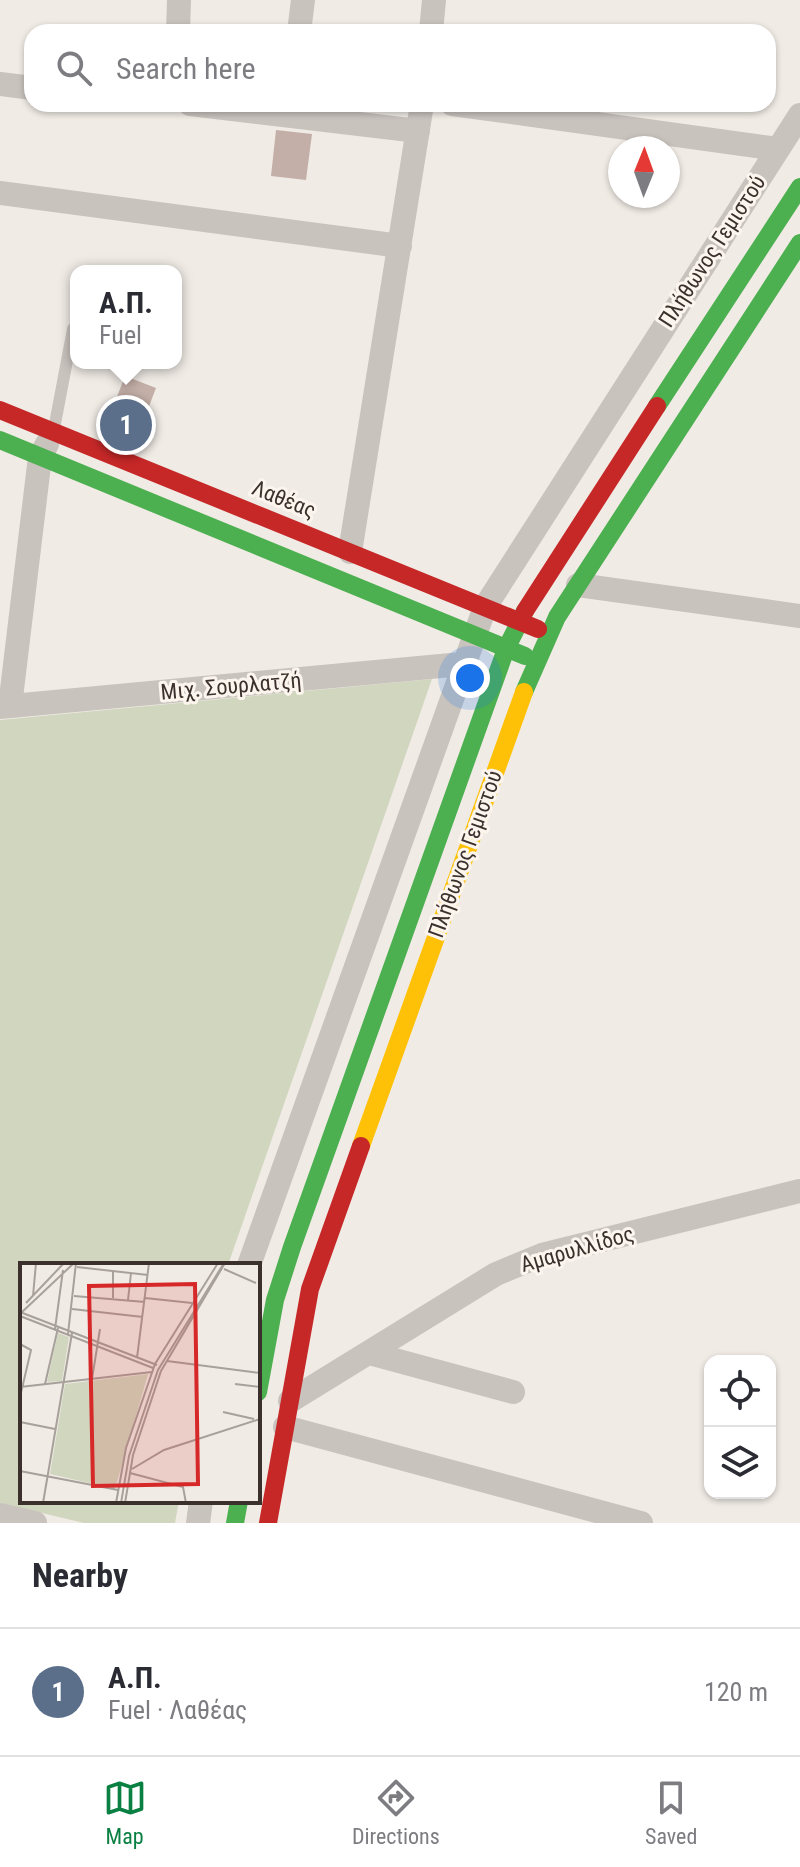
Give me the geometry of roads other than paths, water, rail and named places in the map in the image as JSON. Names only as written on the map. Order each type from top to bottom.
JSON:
[{"type":"street","points":[[178,24],[179,0]]},
{"type":"street","points":[[300,24],[303,0]]},
{"type":"street","points":[[432,24],[434,0]]},
{"type":"street","points":[[0,84],[24,87]]},
{"type":"street","points":[[302,112],[418,131]]},
{"type":"street","points":[[350,552],[421,112]]},
{"type":"street","points":[[510,112],[778,149]]},
{"type":"street","name":"Πλήθωνος Γεμιστού","points":[[250,1263],[462,664],[485,607],[800,115]]},
{"type":"street","name":"Πλήθωνος Γεμιστού","points":[[260,1381],[275,1300],[287,1260],[506,649],[520,622],[800,187]]},
{"type":"street","points":[[0,193],[400,246]]},
{"type":"street","name":"Πλήθωνος Γεμιστού","points":[[268,1523],[310,1289],[535,660],[578,585],[800,243]]},
{"type":"street","name":"Λαθέας","points":[[0,410],[549,633]]},
{"type":"street","points":[[5,707],[40,457],[53,432]]},
{"type":"street","points":[[0,440],[535,660]]},
{"type":"street","points":[[578,585],[800,616]]},
{"type":"street","name":"Μιχ. Σουρλατζή","points":[[5,707],[462,664]]},
{"type":"street","name":"Αμαρυλλίδος","points":[[290,1401],[496,1274],[542,1255],[800,1191]]},
{"type":"street","points":[[369,1353],[513,1392]]},
{"type":"street","points":[[285,1427],[638,1522]]},
{"type":"street","points":[[198,1523],[201,1503]]},
{"type":"street","points":[[235,1523],[239,1503]]},
{"type":"street","points":[[0,1515],[35,1523]]},
{"type":"lane","points":[[53,432],[70,344]]},
{"type":"place","name":"Α.Π.","points":[[126,425]]}]
